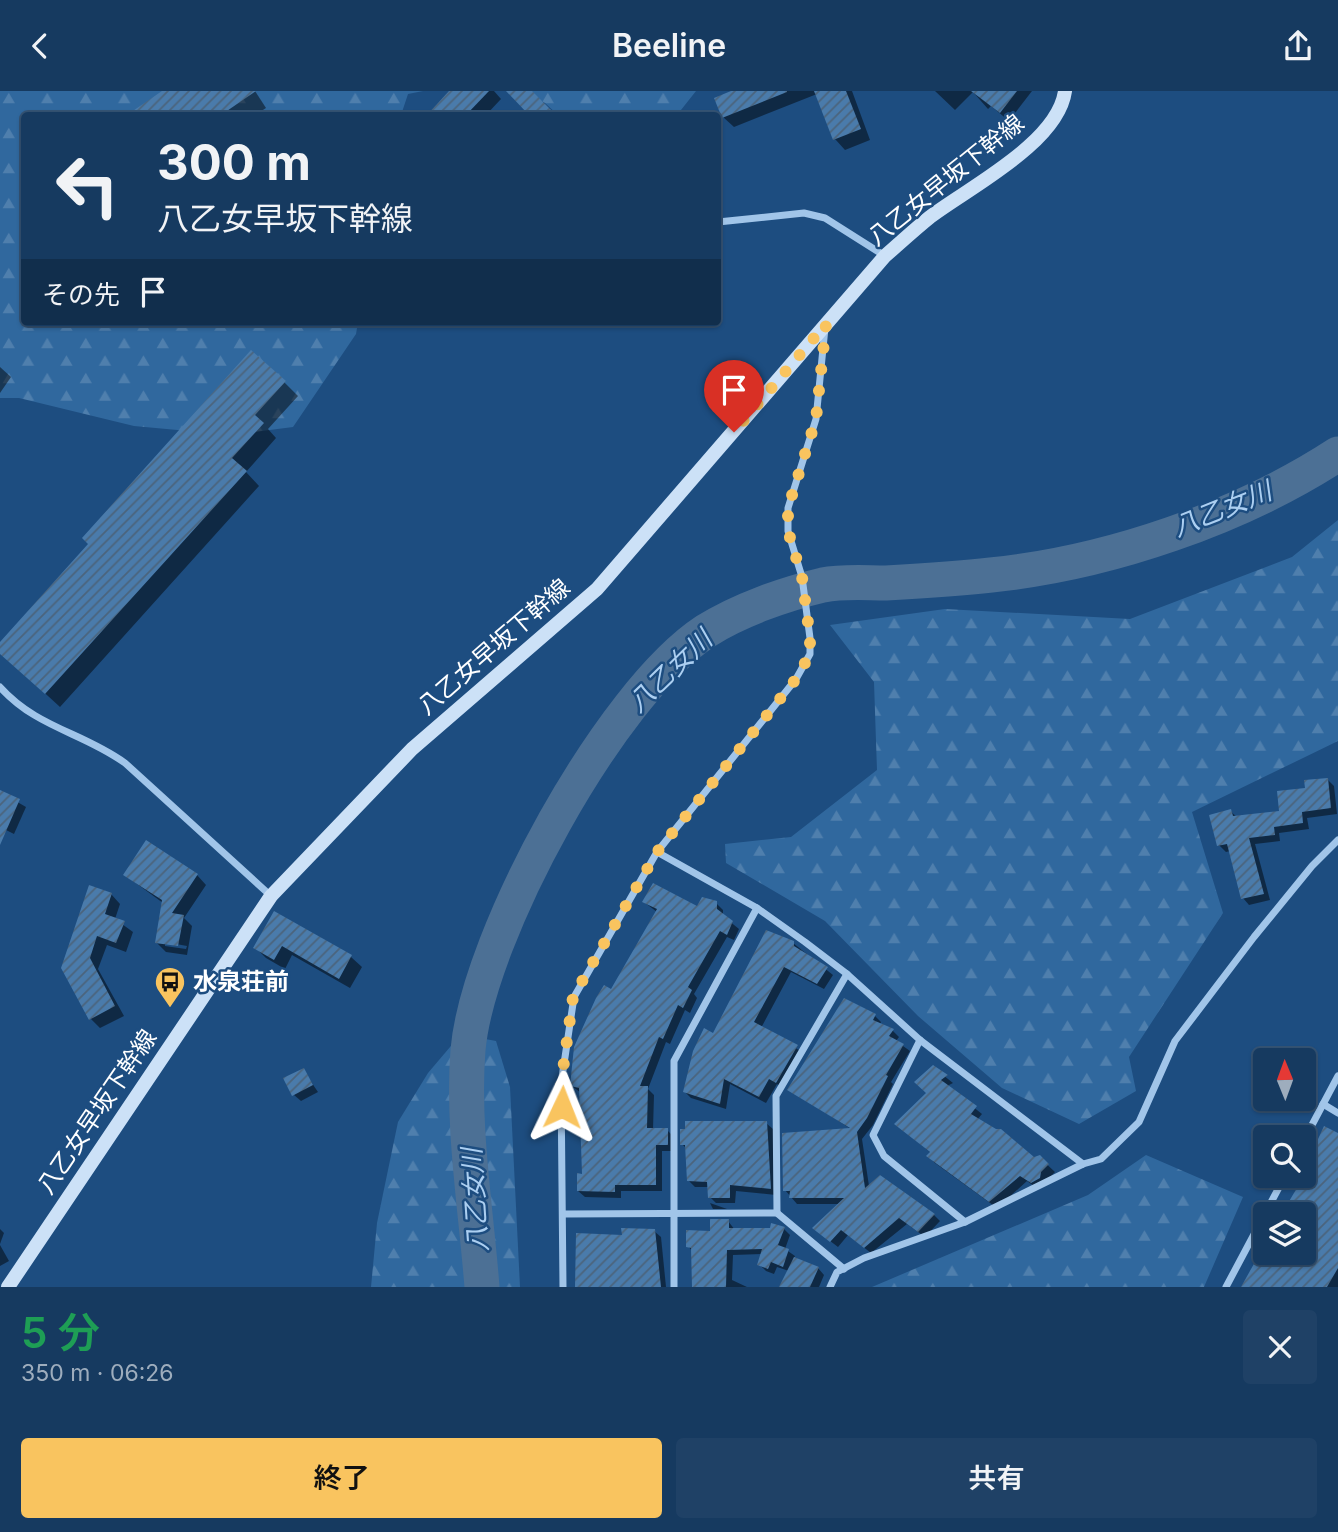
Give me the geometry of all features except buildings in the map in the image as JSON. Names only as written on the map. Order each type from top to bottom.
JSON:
[{"type":"street","name":"八乙女早坂下幹線","points":[[8,1287],[271,896],[421,740],[597,589],[886,256],[930,217],[1019,155],[1046,126],[1064,98],[1065,91]]},
{"type":"street","points":[[721,222],[804,213],[825,218],[886,256]]},
{"type":"street","points":[[563,1287],[565,1215],[561,1084],[573,997],[657,852],[796,679],[810,654],[802,577],[788,531],[788,508],[816,419],[826,324]]},
{"type":"street","points":[[0,687],[43,723],[103,747],[125,762],[271,896]]},
{"type":"street","points":[[830,1287],[837,1272],[864,1258],[965,1222],[1083,1164],[1101,1159],[1139,1122],[1175,1041],[1262,927],[1312,866],[1338,840]]},
{"type":"street","points":[[657,852],[757,908],[847,974],[920,1041],[1083,1164]]},
{"type":"street","points":[[674,1287],[674,1061],[757,908]]},
{"type":"street","points":[[777,1213],[776,1096],[847,974]]},
{"type":"street","points":[[920,1041],[873,1135],[884,1156],[965,1222]]},
{"type":"street","points":[[1312,1125],[1338,1076]]},
{"type":"street","points":[[1322,1104],[1338,1113]]},
{"type":"street","points":[[1226,1287],[1278,1188]]},
{"type":"street","points":[[565,1215],[777,1213],[844,1269]]},
{"type":"green space","points":[[0,91],[423,91],[408,94],[402,112],[21,112],[21,326],[357,326],[356,334],[293,427],[232,435],[134,426],[19,398],[0,398]]},
{"type":"green space","points":[[525,91],[696,91],[679,112],[555,112]]},
{"type":"green space","points":[[1338,520],[1338,741],[1192,812],[1223,913],[1129,1057],[1136,1091],[1079,1124],[1002,1088],[918,1016],[825,921],[726,863],[725,844],[791,837],[877,770],[874,682],[830,625],[945,609],[1130,619],[1292,557]]},
{"type":"green space","points":[[469,1036],[496,1041],[510,1087],[520,1287],[371,1287],[377,1223],[398,1122],[428,1073],[456,1040]]},
{"type":"green space","points":[[1146,1155],[1243,1197],[1204,1287],[872,1287],[1088,1195]]},
{"type":"waterway","name":"八乙女川","points":[[482,1287],[467,1109],[468,1050],[477,1002],[496,945],[522,884],[555,821],[591,761],[630,707],[669,662],[719,623],[793,593],[831,584],[965,578],[1081,560],[1172,534],[1216,517],[1300,477],[1338,454]]},
{"type":"place","name":"水泉荘前","points":[[170,1009]]},
{"type":"route","points":[[562,1107],[561,1084],[573,997],[657,852],[796,679],[810,654],[802,577],[788,531],[788,508],[816,419],[826,324],[734,432]]}]
